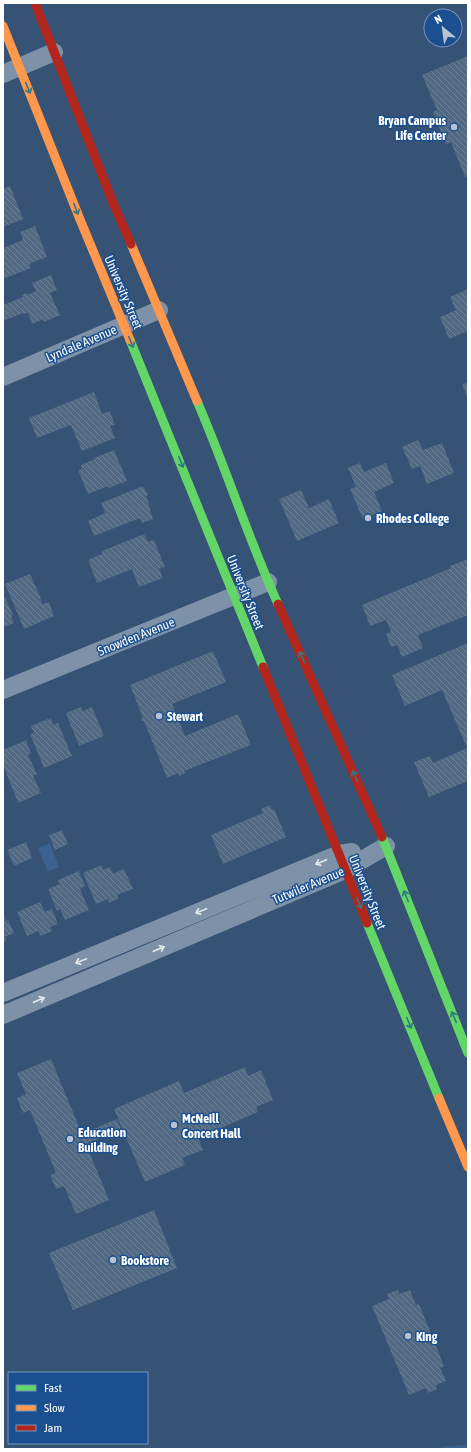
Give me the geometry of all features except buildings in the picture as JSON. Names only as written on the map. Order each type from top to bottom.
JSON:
[{"type":"main road","name":"University Street","points":[[35,3],[112,198],[218,450],[268,582],[386,846],[468,1053]]},
{"type":"main road","name":"University Street","points":[[3,26],[11,70],[79,217],[124,325],[342,862],[460,1138],[468,1167]]},
{"type":"street","points":[[11,70],[54,52]]},
{"type":"street","name":"Lyndale Avenue","points":[[3,377],[158,310]]},
{"type":"street","name":"Snowden Avenue","points":[[3,690],[268,582]]},
{"type":"street","name":"Tutwiler Avenue","points":[[3,993],[54,972],[386,846]]},
{"type":"street","name":"Tutwiler Avenue","points":[[3,1015],[61,991],[342,862]]},
{"type":"street","points":[[54,972],[61,991]]},
{"type":"water","points":[[50,843],[59,867],[48,872],[38,848]]},
{"type":"waterway","points":[[443,1449],[468,1447]]},
{"type":"traffic: fast","points":[[130,340],[263,667]]},
{"type":"traffic: fast","points":[[197,401],[278,604]]},
{"type":"traffic: fast","points":[[382,837],[468,1053]]},
{"type":"traffic: fast","points":[[367,923],[439,1098]]},
{"type":"traffic: slow","points":[[3,26],[130,340]]},
{"type":"traffic: slow","points":[[131,244],[197,401]]},
{"type":"traffic: slow","points":[[439,1098],[468,1167]]},
{"type":"traffic: jam","points":[[35,3],[113,203],[131,244]]},
{"type":"traffic: jam","points":[[278,604],[382,837]]},
{"type":"traffic: jam","points":[[263,667],[367,923]]},
{"type":"place","name":"Bryan Campus Life Center","points":[[454,127]]},
{"type":"place","name":"Rhodes College","points":[[368,518]]},
{"type":"place","name":"Stewart","points":[[159,716]]},
{"type":"place","name":"McNeill Concert Hall","points":[[174,1125]]},
{"type":"place","name":"Education Building","points":[[70,1139]]},
{"type":"place","name":"Bookstore","points":[[113,1260]]},
{"type":"place","name":"King","points":[[408,1336]]}]
